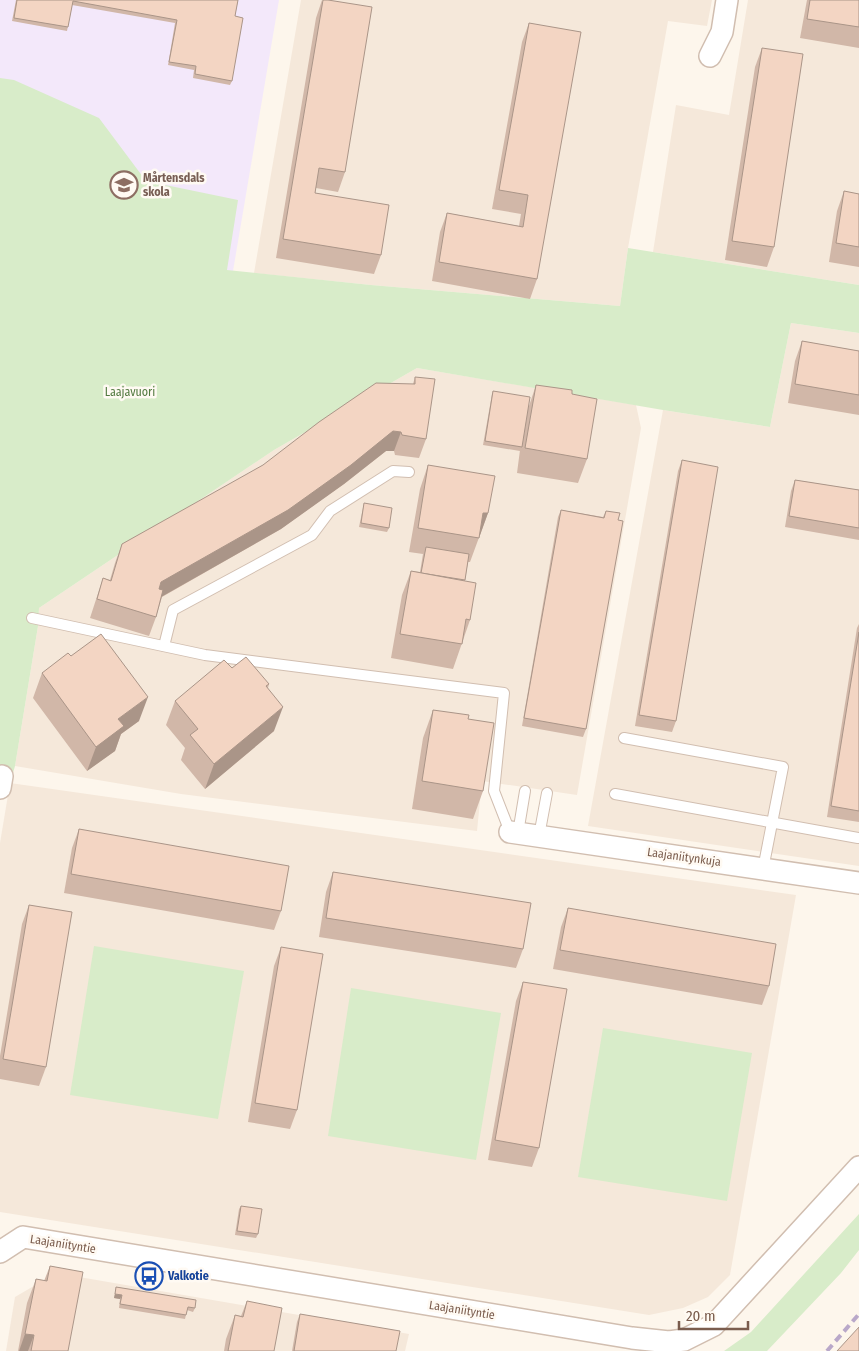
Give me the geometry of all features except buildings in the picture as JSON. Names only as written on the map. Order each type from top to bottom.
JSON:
[{"type":"street","points":[[710,56],[722,32],[727,0]]},
{"type":"street","name":"Laajaniitynkuja","points":[[514,832],[859,883]]},
{"type":"street","name":"Laajaniityntie","points":[[0,1252],[23,1238],[623,1337],[669,1342],[684,1340],[714,1325],[859,1166]]},
{"type":"lane","points":[[164,646],[173,610],[312,535],[330,511],[393,471],[409,472]]},
{"type":"lane","points":[[32,618],[205,655],[504,693],[494,792],[514,832]]},
{"type":"lane","points":[[624,738],[783,767],[763,869]]},
{"type":"lane","points":[[514,832],[525,791]]},
{"type":"lane","points":[[539,836],[547,793]]},
{"type":"lane","points":[[615,794],[858,838]]},
{"type":"shaded area","name":"Mårtensdals skola","points":[[0,0],[279,0],[233,271],[0,251]]},
{"type":"shaded area","points":[[301,0],[712,0],[707,26],[668,21],[628,248],[620,306],[254,273]]},
{"type":"shaded area","points":[[748,0],[859,0],[859,285],[653,252],[676,105],[729,115]]},
{"type":"shaded area","points":[[791,323],[859,333],[859,866],[588,826],[663,410],[770,427]]},
{"type":"shaded area","points":[[417,368],[636,405],[641,428],[577,795],[482,781],[477,831],[181,794],[15,766],[38,626],[39,608],[274,450]]},
{"type":"shaded area","points":[[10,783],[796,895],[730,1275],[708,1297],[683,1308],[649,1315],[0,1212],[0,843]]},
{"type":"shaded area","points":[[56,1273],[409,1334],[405,1351],[6,1351],[15,1297]]},
{"type":"green space","name":"Laajavuori","points":[[0,78],[14,80],[99,118],[146,181],[238,200],[227,270],[371,285],[620,306],[628,248],[859,285],[859,333],[791,323],[770,427],[417,368],[274,450],[39,608],[38,626],[15,766],[10,783],[0,781]]},
{"type":"green space","points":[[94,946],[244,971],[218,1119],[70,1095]]},
{"type":"green space","points":[[351,988],[501,1013],[476,1160],[328,1136]]},
{"type":"green space","points":[[603,1028],[752,1053],[727,1201],[578,1177]]},
{"type":"green space","points":[[859,1214],[859,1250],[841,1273],[767,1351],[724,1351],[751,1332]]},
{"type":"railway","points":[[827,1351],[859,1314]]},
{"type":"place","name":"Mårtensdals skola","points":[[124,185]]},
{"type":"place","name":"Valkotie","points":[[149,1276]]}]
